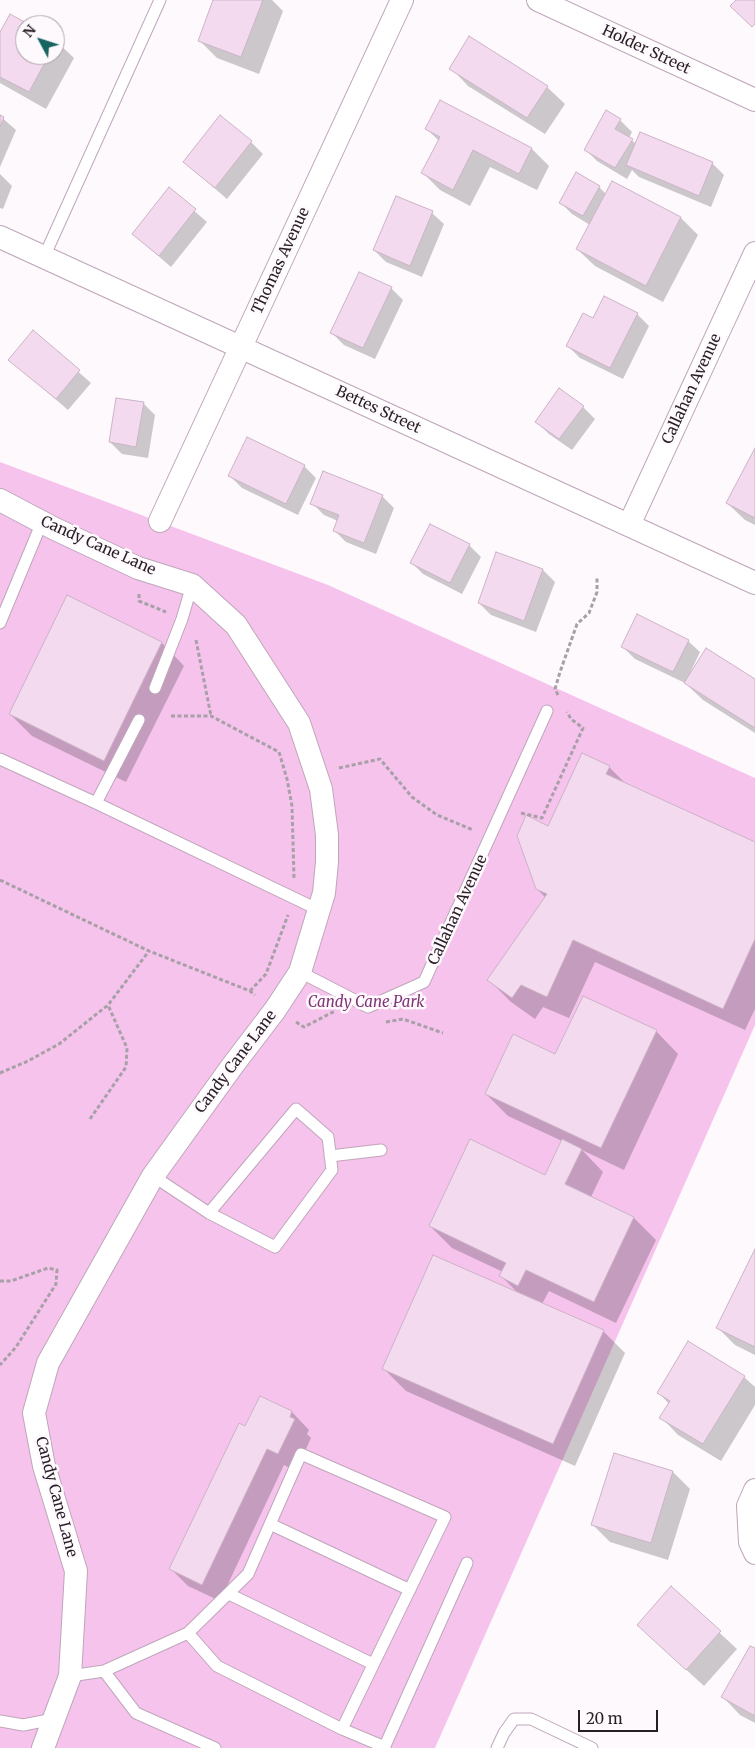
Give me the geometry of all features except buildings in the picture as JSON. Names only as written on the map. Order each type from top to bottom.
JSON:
[{"type":"street","name":"Thomas Avenue","points":[[160,521],[402,0]]},
{"type":"street","name":"Holder Street","points":[[538,0],[755,100]]},
{"type":"street","name":"Bettes Street","points":[[0,237],[755,583]]},
{"type":"street","name":"Callahan Avenue","points":[[629,525],[755,253]]},
{"type":"street","name":"Candy Cane Lane","points":[[0,500],[138,568],[192,585],[236,625],[299,723],[321,789],[327,835],[324,893],[300,972],[275,1010],[233,1064],[153,1176],[48,1363],[34,1413],[44,1466],[76,1571],[70,1676],[43,1748]]},
{"type":"street","points":[[755,1490],[748,1506],[750,1542],[755,1553]]},
{"type":"lane","points":[[44,257],[160,0]]},
{"type":"lane","points":[[0,623],[42,522]]},
{"type":"lane","points":[[155,688],[182,619],[192,585]]},
{"type":"lane","name":"Callahan Avenue","points":[[300,972],[368,1007],[424,982],[547,711]]},
{"type":"lane","points":[[96,803],[140,720]]},
{"type":"lane","points":[[0,760],[96,803],[319,910]]},
{"type":"lane","points":[[153,1176],[209,1213],[275,1247],[332,1170],[328,1137],[296,1109],[209,1213]]},
{"type":"lane","points":[[330,1156],[381,1150]]},
{"type":"lane","points":[[70,1676],[104,1671],[188,1634],[248,1574],[301,1454],[445,1518],[342,1729]]},
{"type":"lane","points":[[270,1524],[410,1590]]},
{"type":"lane","points":[[188,1634],[217,1666],[342,1729],[385,1747],[467,1563]]},
{"type":"lane","points":[[229,1594],[373,1664]]},
{"type":"lane","points":[[104,1671],[136,1713],[216,1748]]},
{"type":"lane","points":[[0,1721],[23,1725],[54,1719]]},
{"type":"lane","points":[[497,1748],[504,1733],[514,1719],[531,1719],[592,1748]]},
{"type":"path","points":[[559,697],[555,689],[560,672],[578,624],[589,613],[597,592],[597,577]]},
{"type":"path","points":[[519,813],[542,818],[583,728],[570,719],[563,704]]},
{"type":"path","points":[[171,716],[211,716],[279,752],[287,779],[292,806],[294,899],[266,974],[250,991]]},
{"type":"path","points":[[287,779],[380,759],[412,797],[437,815],[491,838]]},
{"type":"path","points":[[0,880],[149,951],[250,991],[275,1010]]},
{"type":"path","points":[[0,1073],[28,1061],[59,1044],[108,1005],[149,951]]},
{"type":"path","points":[[90,1119],[126,1067],[127,1048],[108,1005]]},
{"type":"path","points":[[0,1281],[11,1281],[48,1268],[57,1270],[56,1284],[16,1347],[0,1365]]},
{"type":"green space","name":"Candy Cane Park","points":[[0,462],[328,585],[755,778],[755,1025],[435,1748],[0,1748]]}]
